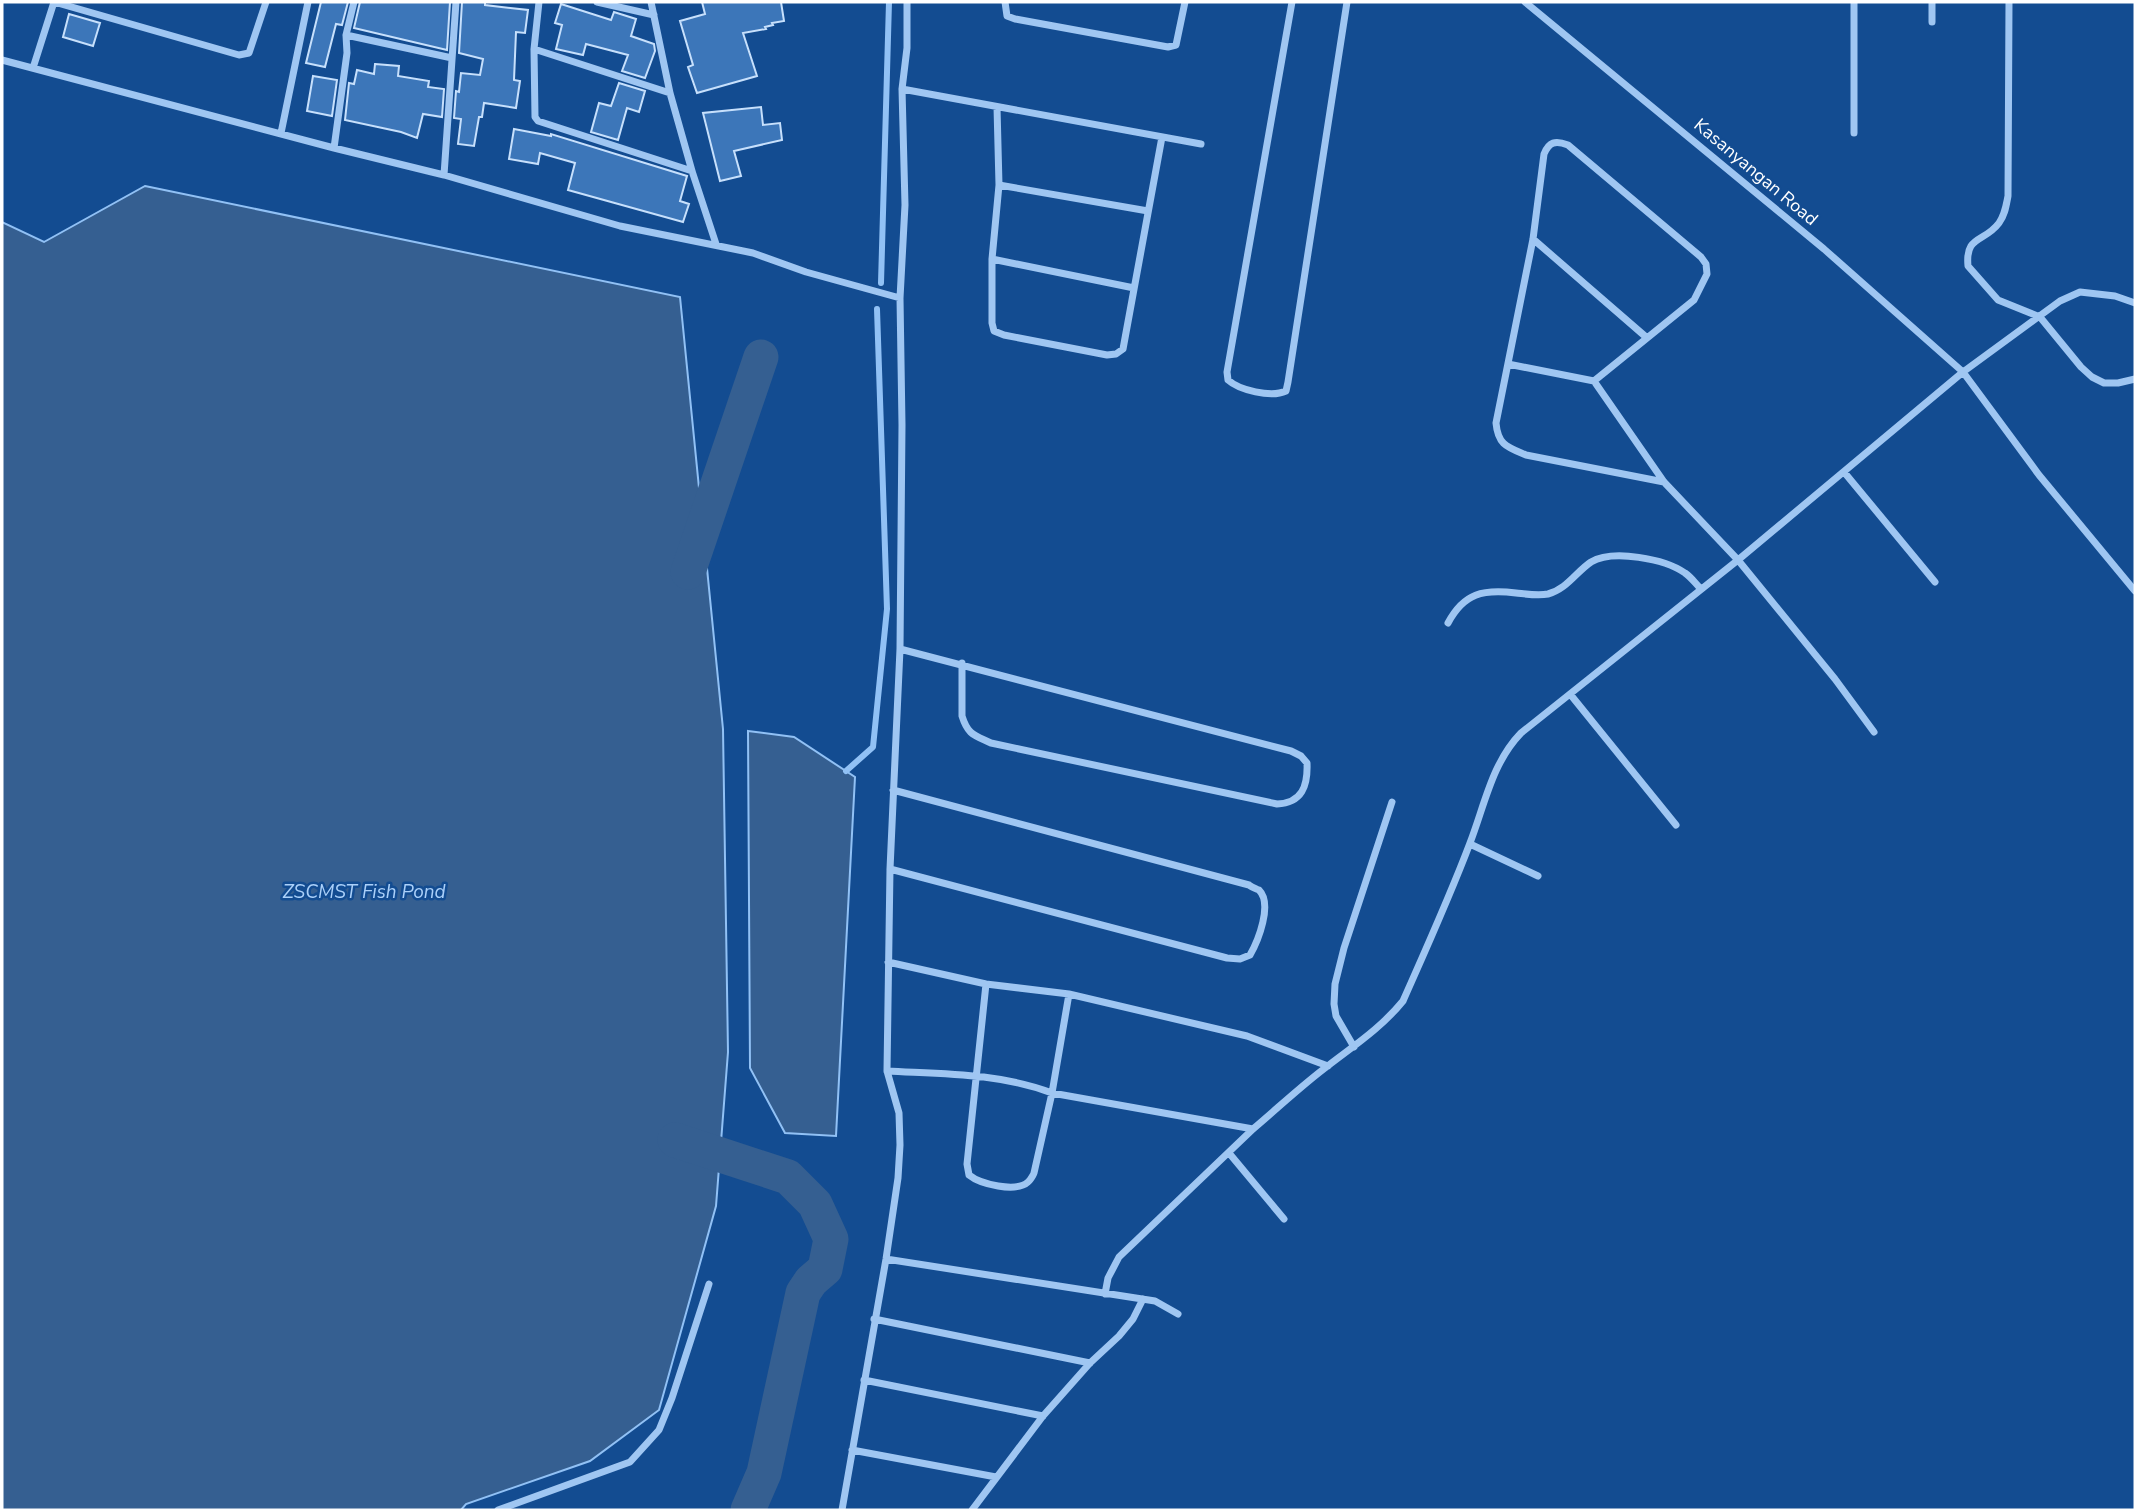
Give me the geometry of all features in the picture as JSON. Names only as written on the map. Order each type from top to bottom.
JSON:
[{"type":"street","points":[[33,68],[54,2],[239,55],[249,53],[253,45],[265,2]]},
{"type":"street","points":[[281,133],[308,2]]},
{"type":"street","points":[[334,148],[347,53],[346,36],[354,2]]},
{"type":"street","points":[[444,175],[456,2]]},
{"type":"street","points":[[539,2],[534,48],[535,117],[538,121],[692,171]]},
{"type":"street","points":[[597,2],[654,15]]},
{"type":"street","points":[[651,2],[670,93],[716,244]]},
{"type":"street","points":[[842,1510],[886,1259],[898,1178],[900,1144],[899,1113],[887,1071],[890,869],[900,649],[900,298],[905,205],[902,89],[907,48],[906,2]]},
{"type":"street","points":[[1005,2],[1007,16],[1015,19],[1168,47],[1176,45],[1185,2]]},
{"type":"street","points":[[1292,2],[1227,372],[1228,380],[1236,387],[1279,395],[1286,391],[1288,382],[1347,2]]},
{"type":"street","name":"Kasanyangan Road","points":[[1525,2],[1814,240],[1963,372],[2039,475],[2135,591]]},
{"type":"street","points":[[1854,2],[1854,133]]},
{"type":"street","points":[[1932,2],[1932,22]]},
{"type":"street","points":[[2009,2],[2008,196],[2005,212],[1998,224],[1989,233],[1973,241],[1968,248],[1968,266],[1998,300],[2040,317],[2092,377],[2104,383],[2135,379]]},
{"type":"street","points":[[346,36],[452,58]]},
{"type":"street","points":[[534,48],[670,93]]},
{"type":"street","points":[[2,60],[444,175],[620,226],[753,253],[806,272],[900,298]]},
{"type":"street","points":[[902,89],[1201,144]]},
{"type":"street","points":[[997,107],[999,185],[992,259],[994,331],[1107,355],[1124,349],[1162,137]]},
{"type":"street","points":[[1594,380],[1694,300],[1707,274],[1706,264],[1567,145],[1559,142],[1548,146],[1544,154],[1533,239],[1496,423],[1497,435],[1506,446],[1526,455],[1664,482]]},
{"type":"street","points":[[999,185],[1148,211]]},
{"type":"street","points":[[1533,239],[1646,337]]},
{"type":"street","points":[[992,259],[1134,288]]},
{"type":"street","points":[[1105,1294],[1108,1278],[1119,1257],[1142,1232],[1253,1129],[1354,1047],[1404,1001],[1470,844],[1495,769],[1507,747],[1521,733],[1738,559],[1963,372],[2060,301],[2080,292],[2115,296],[2135,303]]},
{"type":"street","points":[[1508,365],[1594,380],[1664,482],[1738,559],[1828,670],[1874,732]]},
{"type":"street","points":[[1844,472],[1935,582]]},
{"type":"street","points":[[1448,623],[1456,608],[1465,599],[1480,593],[1494,592],[1545,595],[1558,591],[1590,562],[1603,557],[1626,557],[1669,564],[1686,573],[1700,588]]},
{"type":"street","points":[[900,649],[962,663],[1291,751],[1301,756],[1307,764],[1303,789],[1298,798],[1289,804],[1259,801],[991,743],[970,733],[964,722],[962,663]]},
{"type":"street","points":[[1570,694],[1676,825]]},
{"type":"street","points":[[890,869],[1227,958],[1240,959],[1250,955],[1263,924],[1265,900],[1259,890],[1249,885],[893,790]]},
{"type":"street","points":[[1354,1047],[1336,1016],[1335,984],[1344,948],[1392,802]]},
{"type":"street","points":[[1470,844],[1538,876]]},
{"type":"street","points":[[888,962],[986,984],[1069,995],[1247,1036],[1328,1066]]},
{"type":"street","points":[[986,984],[967,1164],[969,1175],[976,1181],[994,1185],[1019,1187],[1028,1182],[1034,1173],[1052,1093],[1069,995]]},
{"type":"street","points":[[887,1071],[978,1076],[1025,1083],[1052,1093],[1253,1129]]},
{"type":"street","points":[[1229,1153],[1284,1219]]},
{"type":"street","points":[[886,1259],[1143,1299],[1164,1305],[1178,1314]]},
{"type":"street","points":[[498,1510],[630,1462],[644,1449],[659,1430],[672,1398],[709,1284]]},
{"type":"street","points":[[972,1510],[1043,1416],[1090,1363],[1126,1328],[1143,1299]]},
{"type":"street","points":[[874,1319],[1090,1363]]},
{"type":"street","points":[[864,1380],[1043,1416]]},
{"type":"street","points":[[852,1450],[996,1477]]},
{"type":"water","name":"ZSCMST Fish Pond","points":[[145,186],[680,297],[723,729],[728,1052],[716,1206],[659,1410],[590,1461],[466,1504],[461,1510],[2,1510],[2,222],[44,242]]},
{"type":"water","points":[[748,731],[794,737],[855,777],[836,1136],[785,1133],[750,1068]]},
{"type":"building","points":[[321,2],[348,2],[342,25],[336,24],[325,67],[306,63]]},
{"type":"building","points":[[360,2],[450,2],[447,50],[354,28]]},
{"type":"building","points":[[462,2],[485,2],[485,5],[528,10],[525,33],[516,32],[514,80],[520,81],[516,108],[484,103],[474,146],[458,144],[461,119],[454,118],[456,91],[459,92],[461,73],[480,75],[483,59],[459,53]]},
{"type":"building","points":[[702,2],[781,2],[784,21],[772,23],[773,25],[765,27],[766,29],[743,33],[757,76],[697,93],[688,67],[693,65],[680,21],[705,14]]},
{"type":"building","points":[[561,4],[611,20],[614,12],[636,19],[631,36],[654,44],[655,51],[645,78],[622,71],[628,55],[586,44],[583,55],[556,49],[562,25],[555,23]]},
{"type":"building","points":[[69,14],[100,23],[93,46],[63,37]]},
{"type":"building","points":[[375,64],[399,66],[398,76],[429,81],[428,87],[444,89],[442,117],[423,114],[417,138],[345,120],[349,83],[354,84],[357,70],[374,74]]},
{"type":"building","points":[[313,76],[337,80],[332,116],[307,111]]},
{"type":"building","points":[[619,83],[645,91],[639,112],[627,108],[618,140],[591,132],[599,103],[611,106]]},
{"type":"building","points":[[761,107],[763,125],[780,123],[782,140],[734,151],[741,176],[720,181],[703,113]]},
{"type":"building","points":[[514,129],[551,134],[687,176],[680,201],[689,204],[683,222],[568,190],[575,163],[540,153],[538,164],[509,159]]},
{"type":"waterway","points":[[881,283],[889,2]]},
{"type":"waterway","points":[[846,771],[873,747],[887,609],[877,309]]},
{"type":"waterway","points":[[688,572],[761,357]]},
{"type":"waterway","points":[[675,1140],[788,1177],[815,1204],[831,1239],[825,1269],[811,1281],[803,1293],[764,1473],[748,1510]]}]
